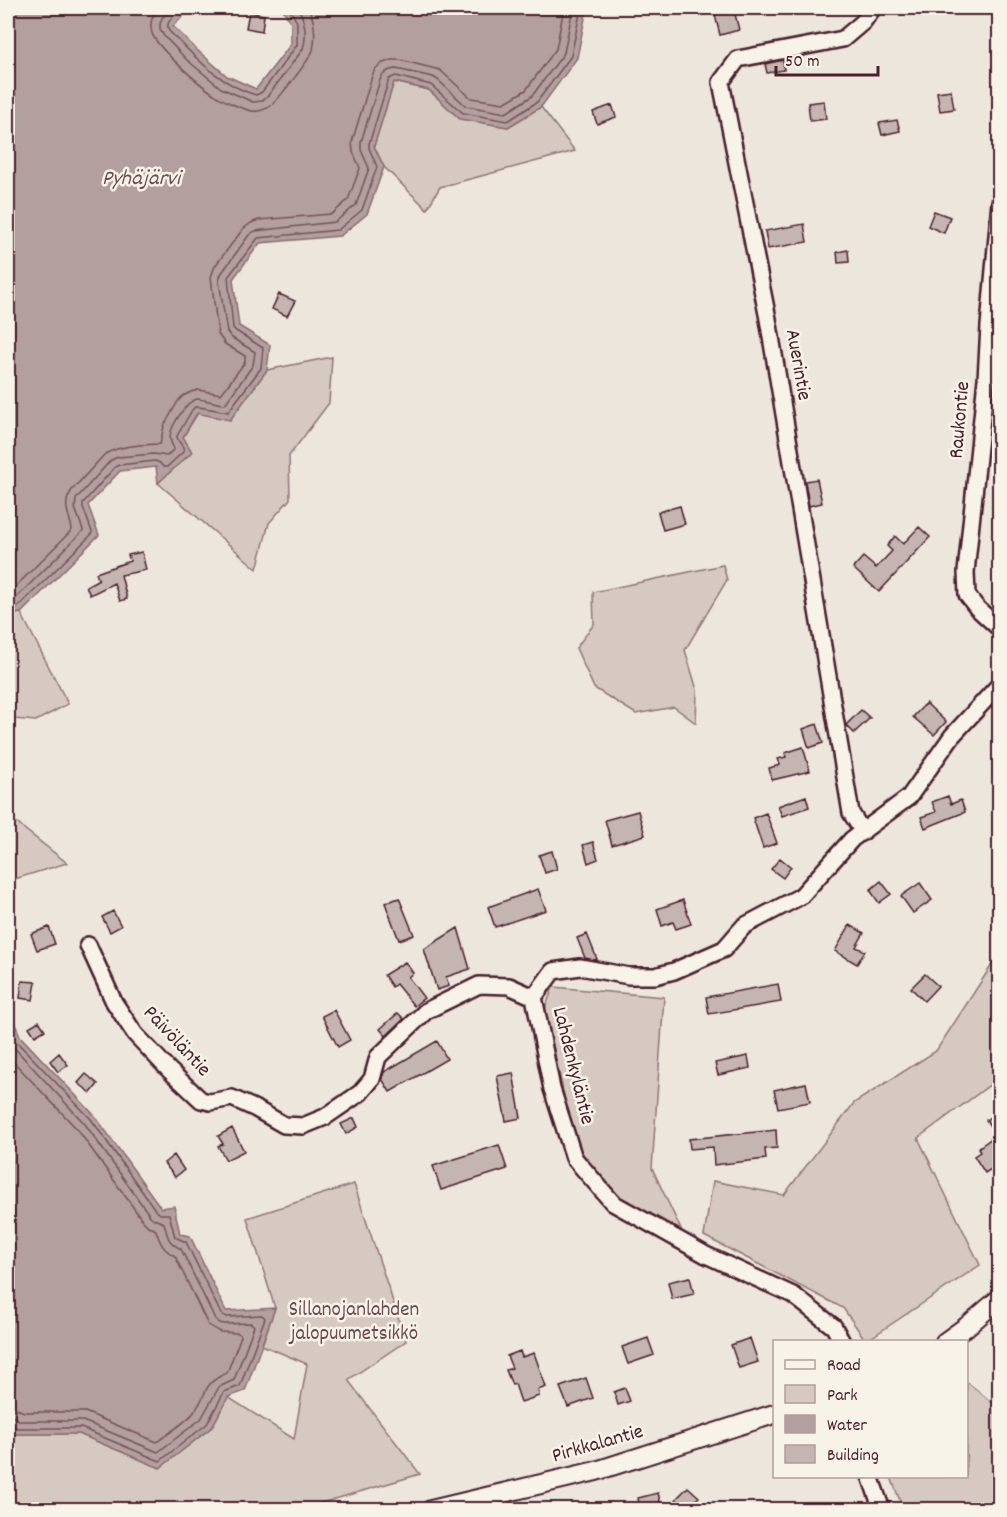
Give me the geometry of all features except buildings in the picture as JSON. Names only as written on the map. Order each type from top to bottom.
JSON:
[{"type":"street","name":"Auerintie","points":[[862,832],[851,813],[768,319],[721,82],[738,59],[843,39],[863,22],[873,8]]},
{"type":"street","name":"Raukontie","points":[[999,202],[985,390],[966,572],[967,595],[999,629]]},
{"type":"street","name":"Lahdenkyläntie","points":[[841,1340],[834,1327],[793,1295],[706,1255],[613,1203],[574,1158],[552,1089],[534,997],[553,971],[580,967],[629,976],[655,976],[674,971],[724,949],[744,926],[801,896],[852,840],[909,797],[952,736],[999,684]]},
{"type":"street","name":"Päivöläntie","points":[[88,945],[114,1002],[135,1034],[201,1100],[210,1102],[232,1098],[284,1125],[303,1126],[325,1117],[360,1093],[372,1079],[378,1057],[426,1011],[479,985],[508,986],[534,997]]},
{"type":"street","points":[[946,1340],[966,1327],[999,1298]]},
{"type":"street","name":"Pirkkalantie","points":[[431,1509],[596,1471],[773,1414]]},
{"type":"street","points":[[871,1478],[882,1509]]},
{"type":"green space","points":[[394,82],[429,90],[460,119],[508,127],[541,107],[575,151],[440,187],[427,209],[384,167],[374,146]]},
{"type":"green space","points":[[332,357],[329,403],[289,456],[290,499],[269,523],[257,569],[158,483],[192,452],[183,437],[198,413],[230,420],[267,370]]},
{"type":"green space","points":[[723,565],[727,580],[685,650],[697,690],[696,723],[674,707],[636,714],[594,688],[576,648],[594,624],[593,592]]},
{"type":"green space","points":[[21,613],[68,704],[36,721],[14,719],[8,713],[8,615]]},
{"type":"green space","points":[[9,817],[67,863],[8,881]]},
{"type":"green space","points":[[997,957],[1000,957],[999,1078],[918,1138],[980,1265],[865,1340],[843,1308],[704,1236],[713,1181],[784,1195],[854,1103],[936,1051]]},
{"type":"green space","points":[[553,987],[664,997],[652,1168],[683,1234],[612,1196],[574,1141],[545,1009]]},
{"type":"green space","name":"Sillanojanlahden jalopuumetsikkö","points":[[354,1184],[406,1341],[348,1380],[420,1474],[301,1509],[8,1509],[8,1423],[12,1434],[79,1434],[160,1468],[212,1427],[228,1397],[294,1439],[307,1364],[262,1345],[275,1308],[247,1218]]},
{"type":"green space","points":[[968,1383],[999,1408],[999,1509],[903,1509],[891,1478],[968,1478]]},
{"type":"water","name":"Pyhäjärvi","points":[[8,8],[187,8],[173,26],[227,76],[256,89],[291,44],[291,23],[282,8],[587,8],[577,58],[541,107],[508,127],[460,119],[429,90],[394,82],[374,146],[384,167],[367,214],[340,236],[260,243],[233,279],[239,326],[270,345],[267,370],[230,420],[197,413],[183,437],[192,452],[158,483],[156,467],[120,471],[88,505],[99,535],[21,613],[8,615]]},
{"type":"water","points":[[8,1006],[20,1036],[95,1116],[161,1208],[174,1206],[180,1234],[190,1236],[226,1311],[275,1308],[245,1391],[228,1397],[212,1427],[160,1468],[79,1434],[12,1434],[8,1423]]}]
